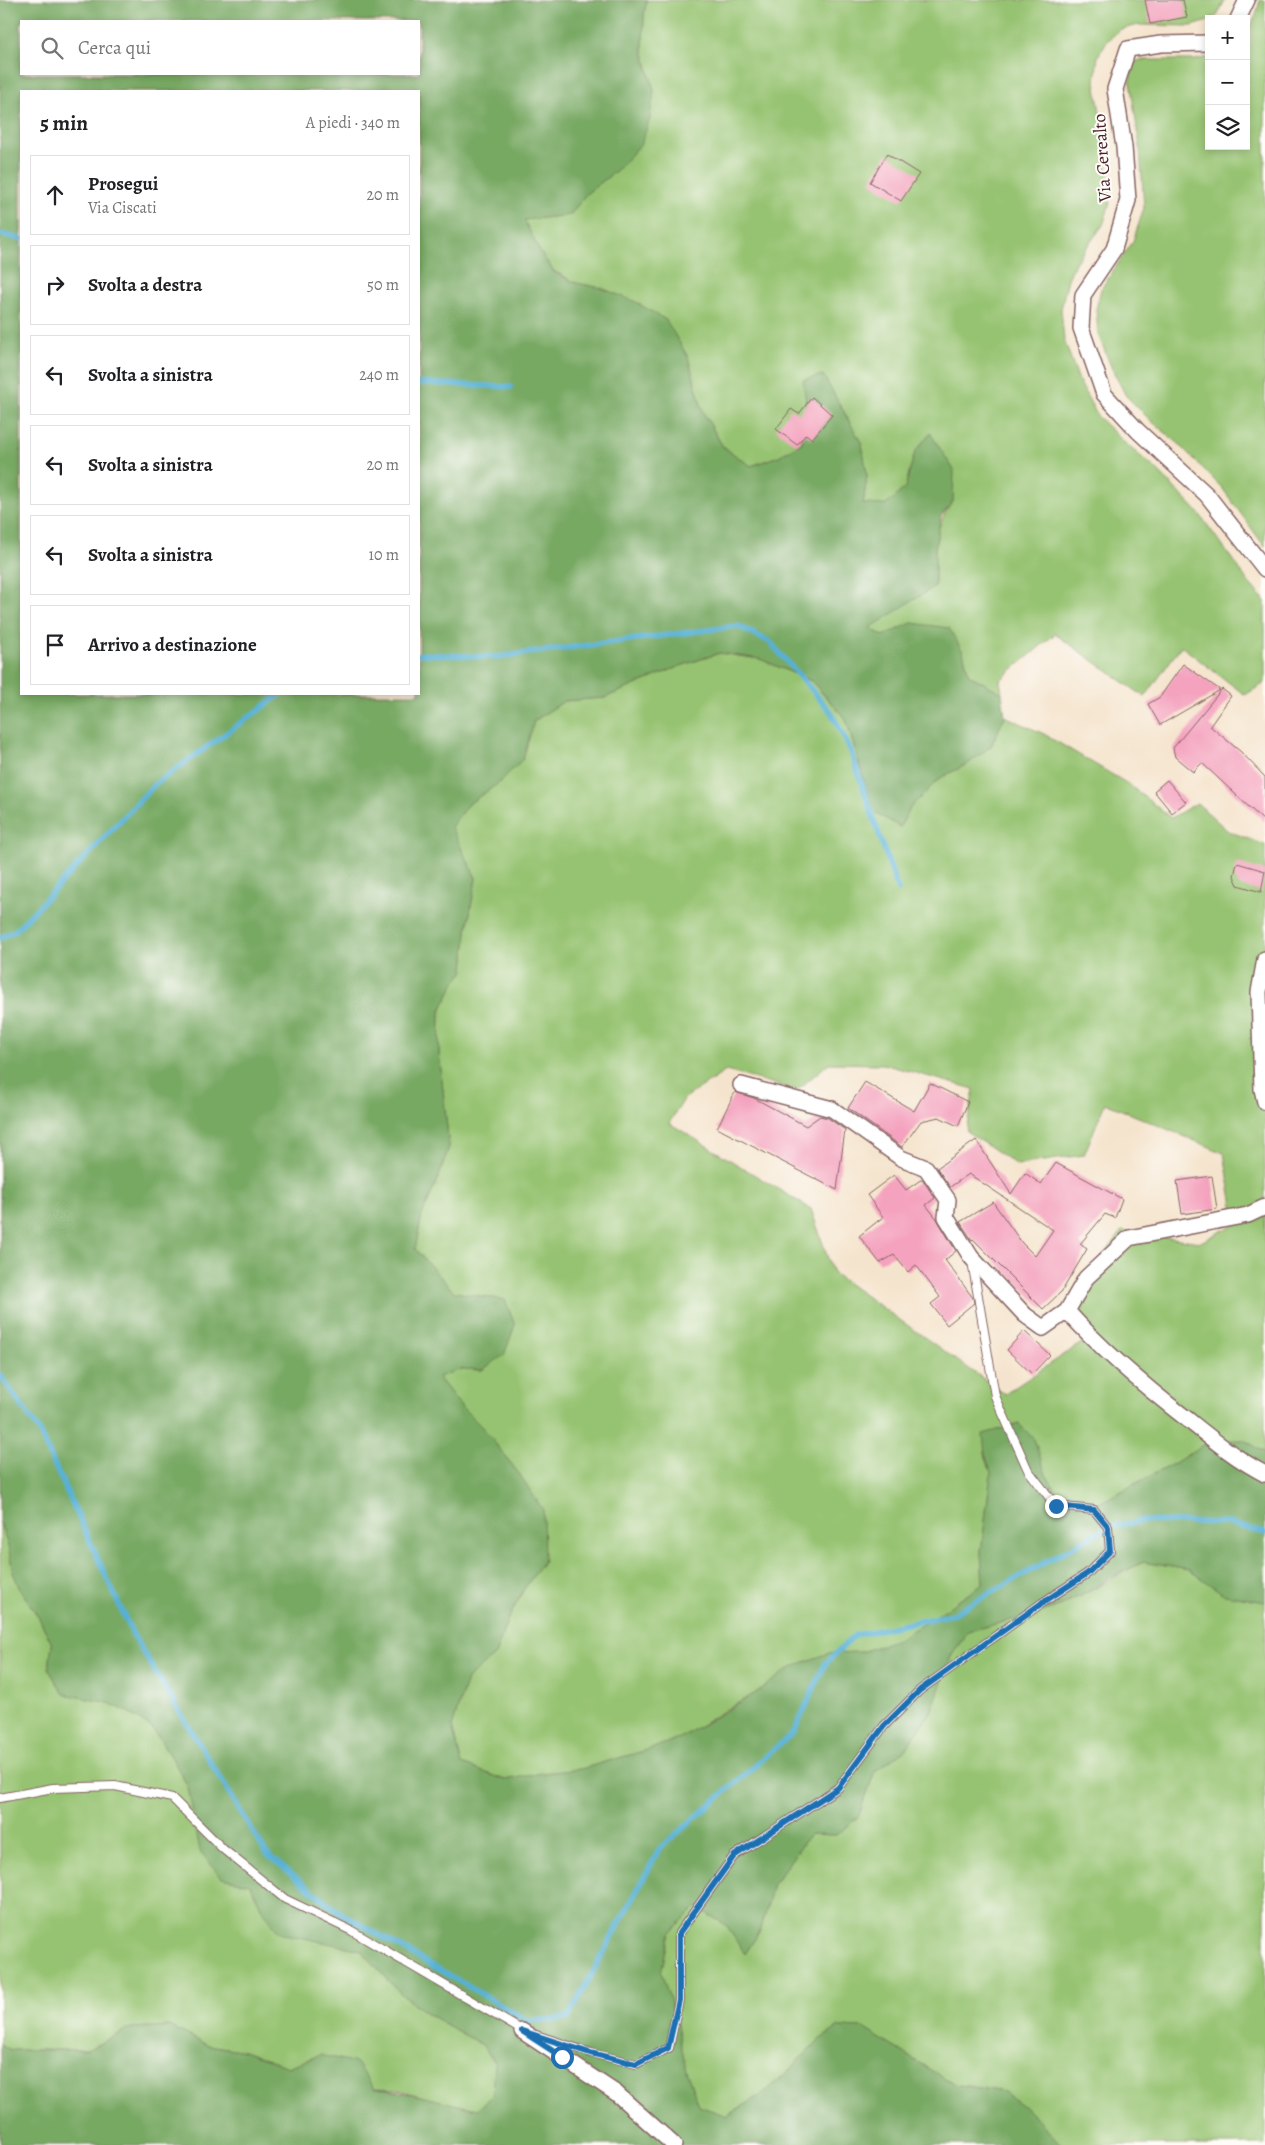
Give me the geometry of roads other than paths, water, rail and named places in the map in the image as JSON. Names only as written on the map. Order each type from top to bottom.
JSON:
[{"type":"street","points":[[1240,15],[1247,0]]},
{"type":"street","name":"Via Cerealto","points":[[1205,43],[1161,44],[1128,50],[1115,89],[1124,147],[1128,200],[1114,249],[1083,295],[1081,328],[1104,394],[1138,431],[1207,495],[1265,569]]},
{"type":"street","points":[[1265,959],[1259,992],[1262,1089],[1265,1102]]},
{"type":"street","points":[[741,1085],[832,1109],[901,1158],[926,1168],[948,1200],[946,1217],[971,1257],[1025,1315],[1043,1328],[1067,1311],[1086,1278],[1129,1238],[1248,1215],[1265,1207]]},
{"type":"street","points":[[1067,1311],[1096,1344],[1162,1400],[1239,1460],[1265,1474]]},
{"type":"street","points":[[522,2031],[616,2093],[674,2145]]},
{"type":"lane","points":[[0,1798],[53,1788],[115,1786],[172,1798],[223,1849],[285,1899],[352,1931],[522,2031],[590,2053],[636,2064],[668,2048],[679,2000],[679,1933],[734,1856],[838,1788],[884,1726],[920,1690],[1042,1603],[1088,1573],[1110,1551],[1108,1527],[1094,1510],[1056,1506],[1028,1470],[995,1396],[971,1257]]},
{"type":"waterway","points":[[0,234],[20,239]]},
{"type":"waterway","points":[[420,383],[511,387]]},
{"type":"waterway","points":[[420,654],[496,657],[738,626],[770,642],[831,712],[850,749],[898,890]]},
{"type":"waterway","points":[[0,938],[16,930],[155,784],[280,695]]},
{"type":"waterway","points":[[0,1375],[38,1429],[134,1637],[266,1853],[336,1910],[528,2021],[568,2018],[660,1848],[794,1732],[825,1664],[855,1635],[953,1614],[1108,1527],[1143,1521],[1228,1523],[1265,1533]]}]
